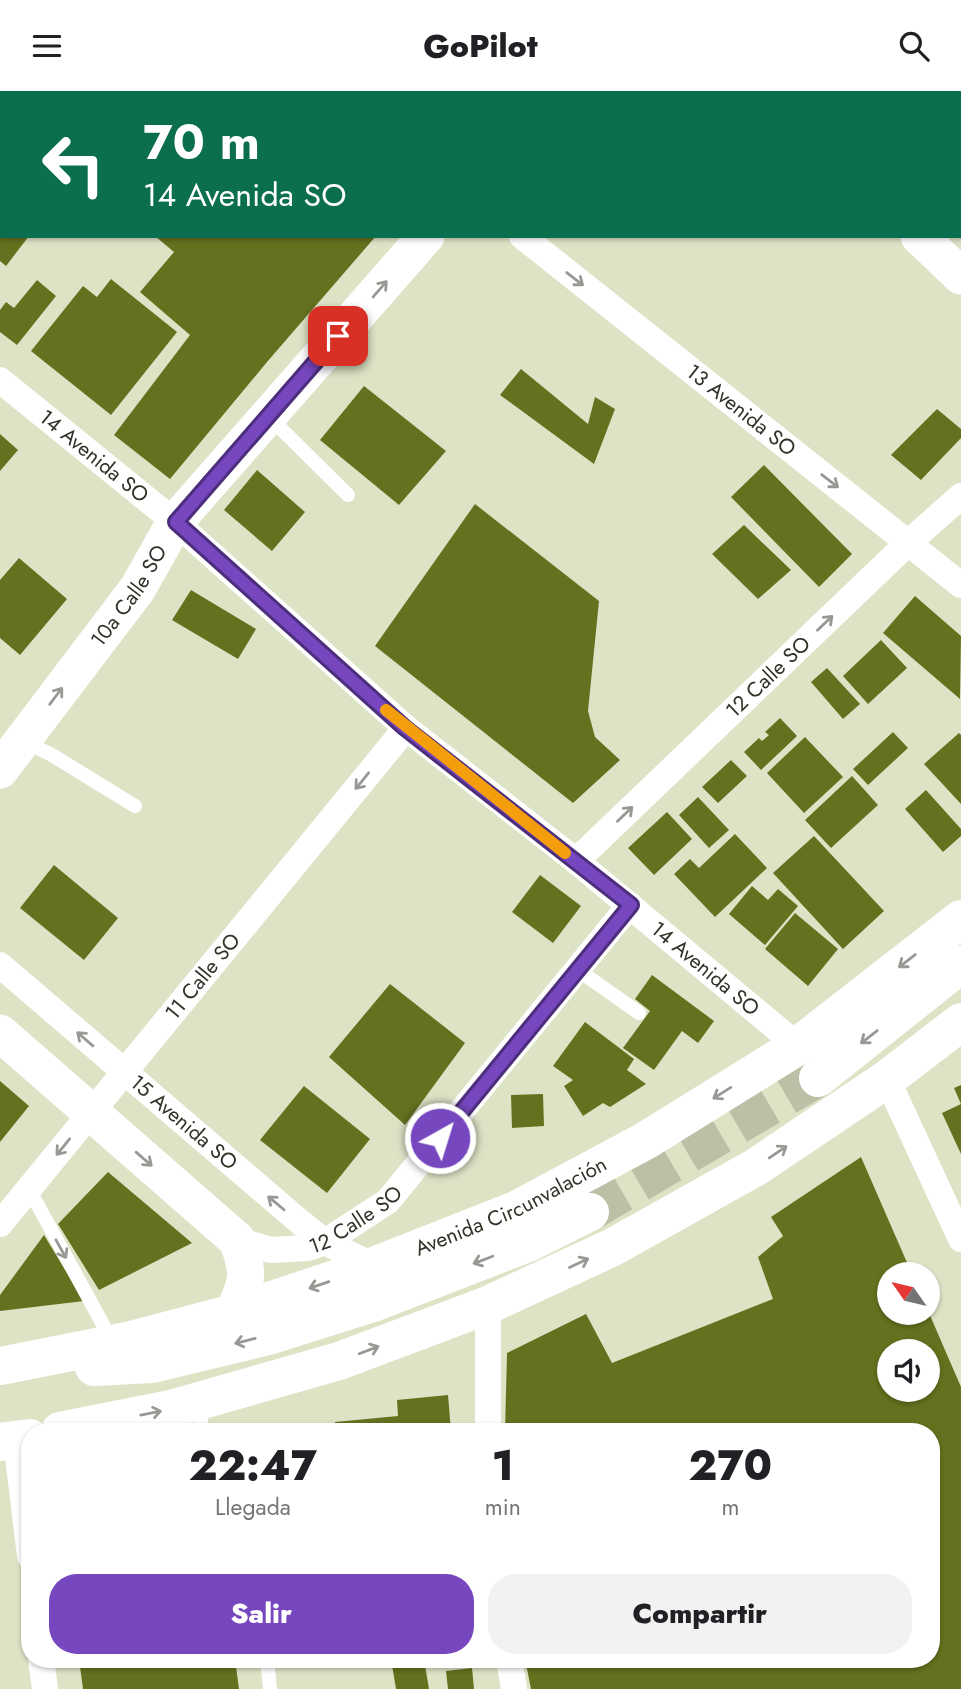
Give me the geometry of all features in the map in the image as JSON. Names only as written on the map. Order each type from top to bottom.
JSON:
[{"type":"highway","name":"Avenida Circunvalación","points":[[1,1366],[113,1344],[233,1313],[374,1266],[516,1210],[645,1141],[798,1046],[961,919]]},
{"type":"highway","points":[[818,1078],[961,964]]},
{"type":"highway","points":[[100,1423],[171,1409],[200,1417],[488,1305],[613,1247],[757,1167],[887,1079],[961,1022]]},
{"type":"highway","points":[[1,1366],[152,1364],[272,1335],[373,1303],[528,1243],[590,1212]]},
{"type":"street","name":"10a Calle SO","points":[[0,770],[138,588],[176,522],[424,238]]},
{"type":"street","name":"13 Avenida SO","points":[[525,238],[961,585]]},
{"type":"street","points":[[921,238],[961,276]]},
{"type":"street","name":"14 Avenida SO","points":[[0,380],[176,522],[405,728],[631,905],[798,1046]]},
{"type":"street","name":"12 Calle SO","points":[[576,861],[908,543],[961,496]]},
{"type":"street","name":"11 Calle SO","points":[[0,1224],[405,728]]},
{"type":"street","name":"12 Calle SO","points":[[237,1240],[262,1248],[290,1250],[325,1242],[388,1201],[631,905]]},
{"type":"street","name":"15 Avenida SO","points":[[0,965],[325,1242],[374,1266]]},
{"type":"street","points":[[0,1033],[237,1240],[245,1262],[246,1286],[233,1313]]},
{"type":"street","points":[[887,1079],[961,1239]]},
{"type":"street","points":[[488,1305],[488,1423]]},
{"type":"street","points":[[15,1440],[21,1486]]},
{"type":"street","points":[[41,1668],[41,1688]]},
{"type":"street","points":[[510,1668],[513,1689]]},
{"type":"lane","points":[[268,416],[348,495]]},
{"type":"lane","points":[[23,740],[135,806]]},
{"type":"lane","points":[[578,970],[639,1013]]},
{"type":"lane","points":[[29,1189],[113,1344]]},
{"type":"lane","points":[[268,1668],[270,1689]]},
{"type":"building","points":[[0,238],[27,238],[6,266],[0,261]]},
{"type":"building","points":[[157,238],[374,238],[170,479],[114,435],[190,335],[140,292],[174,252]]},
{"type":"building","points":[[111,279],[177,332],[111,415],[31,351],[83,286],[97,297]]},
{"type":"building","points":[[37,280],[56,296],[17,345],[0,332],[0,310],[6,302],[14,308]]},
{"type":"building","points":[[521,369],[588,424],[595,397],[615,409],[594,464],[500,395]]},
{"type":"building","points":[[364,386],[446,451],[399,505],[320,440]]},
{"type":"building","points":[[937,409],[961,429],[961,438],[921,480],[891,455]]},
{"type":"building","points":[[0,434],[18,450],[0,471]]},
{"type":"building","points":[[764,465],[852,554],[819,587],[731,497]]},
{"type":"building","points":[[257,470],[305,512],[272,551],[224,510]]},
{"type":"building","points":[[475,504],[599,601],[588,711],[595,737],[620,760],[573,803],[375,646]]},
{"type":"building","points":[[744,525],[791,570],[758,599],[712,554]]},
{"type":"building","points":[[19,558],[67,599],[20,655],[0,638],[0,580]]},
{"type":"building","points":[[191,590],[256,629],[238,659],[172,620]]},
{"type":"building","points":[[915,596],[961,636],[960,699],[883,633]]},
{"type":"building","points":[[881,640],[907,668],[868,704],[843,676]]},
{"type":"building","points":[[827,668],[860,704],[843,719],[811,682]]},
{"type":"building","points":[[780,718],[797,736],[761,770],[744,752],[759,738],[762,741],[769,735],[765,732]]},
{"type":"building","points":[[893,732],[908,748],[868,785],[853,769]]},
{"type":"building","points":[[959,733],[961,735],[961,804],[924,764]]},
{"type":"building","points":[[805,737],[843,777],[804,813],[767,773]]},
{"type":"building","points":[[731,760],[747,776],[718,803],[702,787]]},
{"type":"building","points":[[852,776],[878,805],[831,848],[805,820]]},
{"type":"building","points":[[926,790],[961,829],[961,836],[943,852],[905,809]]},
{"type":"building","points":[[698,797],[729,830],[709,848],[679,815]]},
{"type":"building","points":[[667,812],[692,839],[654,875],[628,848]]},
{"type":"building","points":[[735,834],[767,868],[715,917],[674,874],[690,859],[699,868]]},
{"type":"building","points":[[814,836],[884,911],[843,949],[773,873]]},
{"type":"building","points":[[54,865],[118,918],[84,960],[20,908]]},
{"type":"building","points":[[540,875],[581,906],[553,943],[512,912]]},
{"type":"building","points":[[752,886],[768,900],[778,889],[798,906],[765,945],[729,914]]},
{"type":"building","points":[[795,913],[838,949],[808,986],[765,949]]},
{"type":"building","points":[[652,975],[714,1021],[698,1043],[682,1031],[654,1070],[623,1048],[650,1011],[635,999]]},
{"type":"building","points":[[390,984],[465,1043],[405,1125],[329,1057]]},
{"type":"building","points":[[585,1022],[634,1059],[627,1070],[646,1084],[610,1107],[603,1103],[583,1116],[564,1086],[573,1080],[553,1066]]},
{"type":"building","points":[[0,1081],[29,1106],[0,1142]]},
{"type":"building","points":[[961,1085],[961,1104],[954,1088]]},
{"type":"building","points":[[304,1086],[370,1139],[327,1193],[260,1140]]},
{"type":"building","points":[[543,1094],[544,1126],[512,1128],[511,1095]]},
{"type":"building","points":[[961,1104],[961,1154],[942,1113]]},
{"type":"building","points":[[861,1157],[907,1262],[877,1262],[877,1325],[934,1325],[961,1387],[961,1689],[531,1689],[527,1668],[940,1668],[940,1423],[505,1423],[507,1353],[586,1314],[612,1363],[773,1299],[758,1257],[783,1236],[771,1217]]},
{"type":"building","points":[[108,1172],[192,1243],[99,1290],[58,1224]]},
{"type":"building","points":[[44,1235],[84,1301],[0,1311],[0,1295]]},
{"type":"building","points":[[448,1395],[450,1423],[335,1423],[398,1416],[397,1400]]},
{"type":"building","points":[[80,1668],[236,1668],[239,1689],[83,1689]]},
{"type":"building","points":[[392,1668],[426,1668],[429,1689],[396,1689]]},
{"type":"building","points":[[472,1668],[474,1689],[448,1689],[446,1671]]},
{"type":"tunnel","points":[[590,1212],[818,1078]]},
{"type":"slow traffic","points":[[386,710],[405,728],[565,853]]},
{"type":"route","points":[[338,336],[176,522],[405,728],[631,905],[440,1138]]}]
